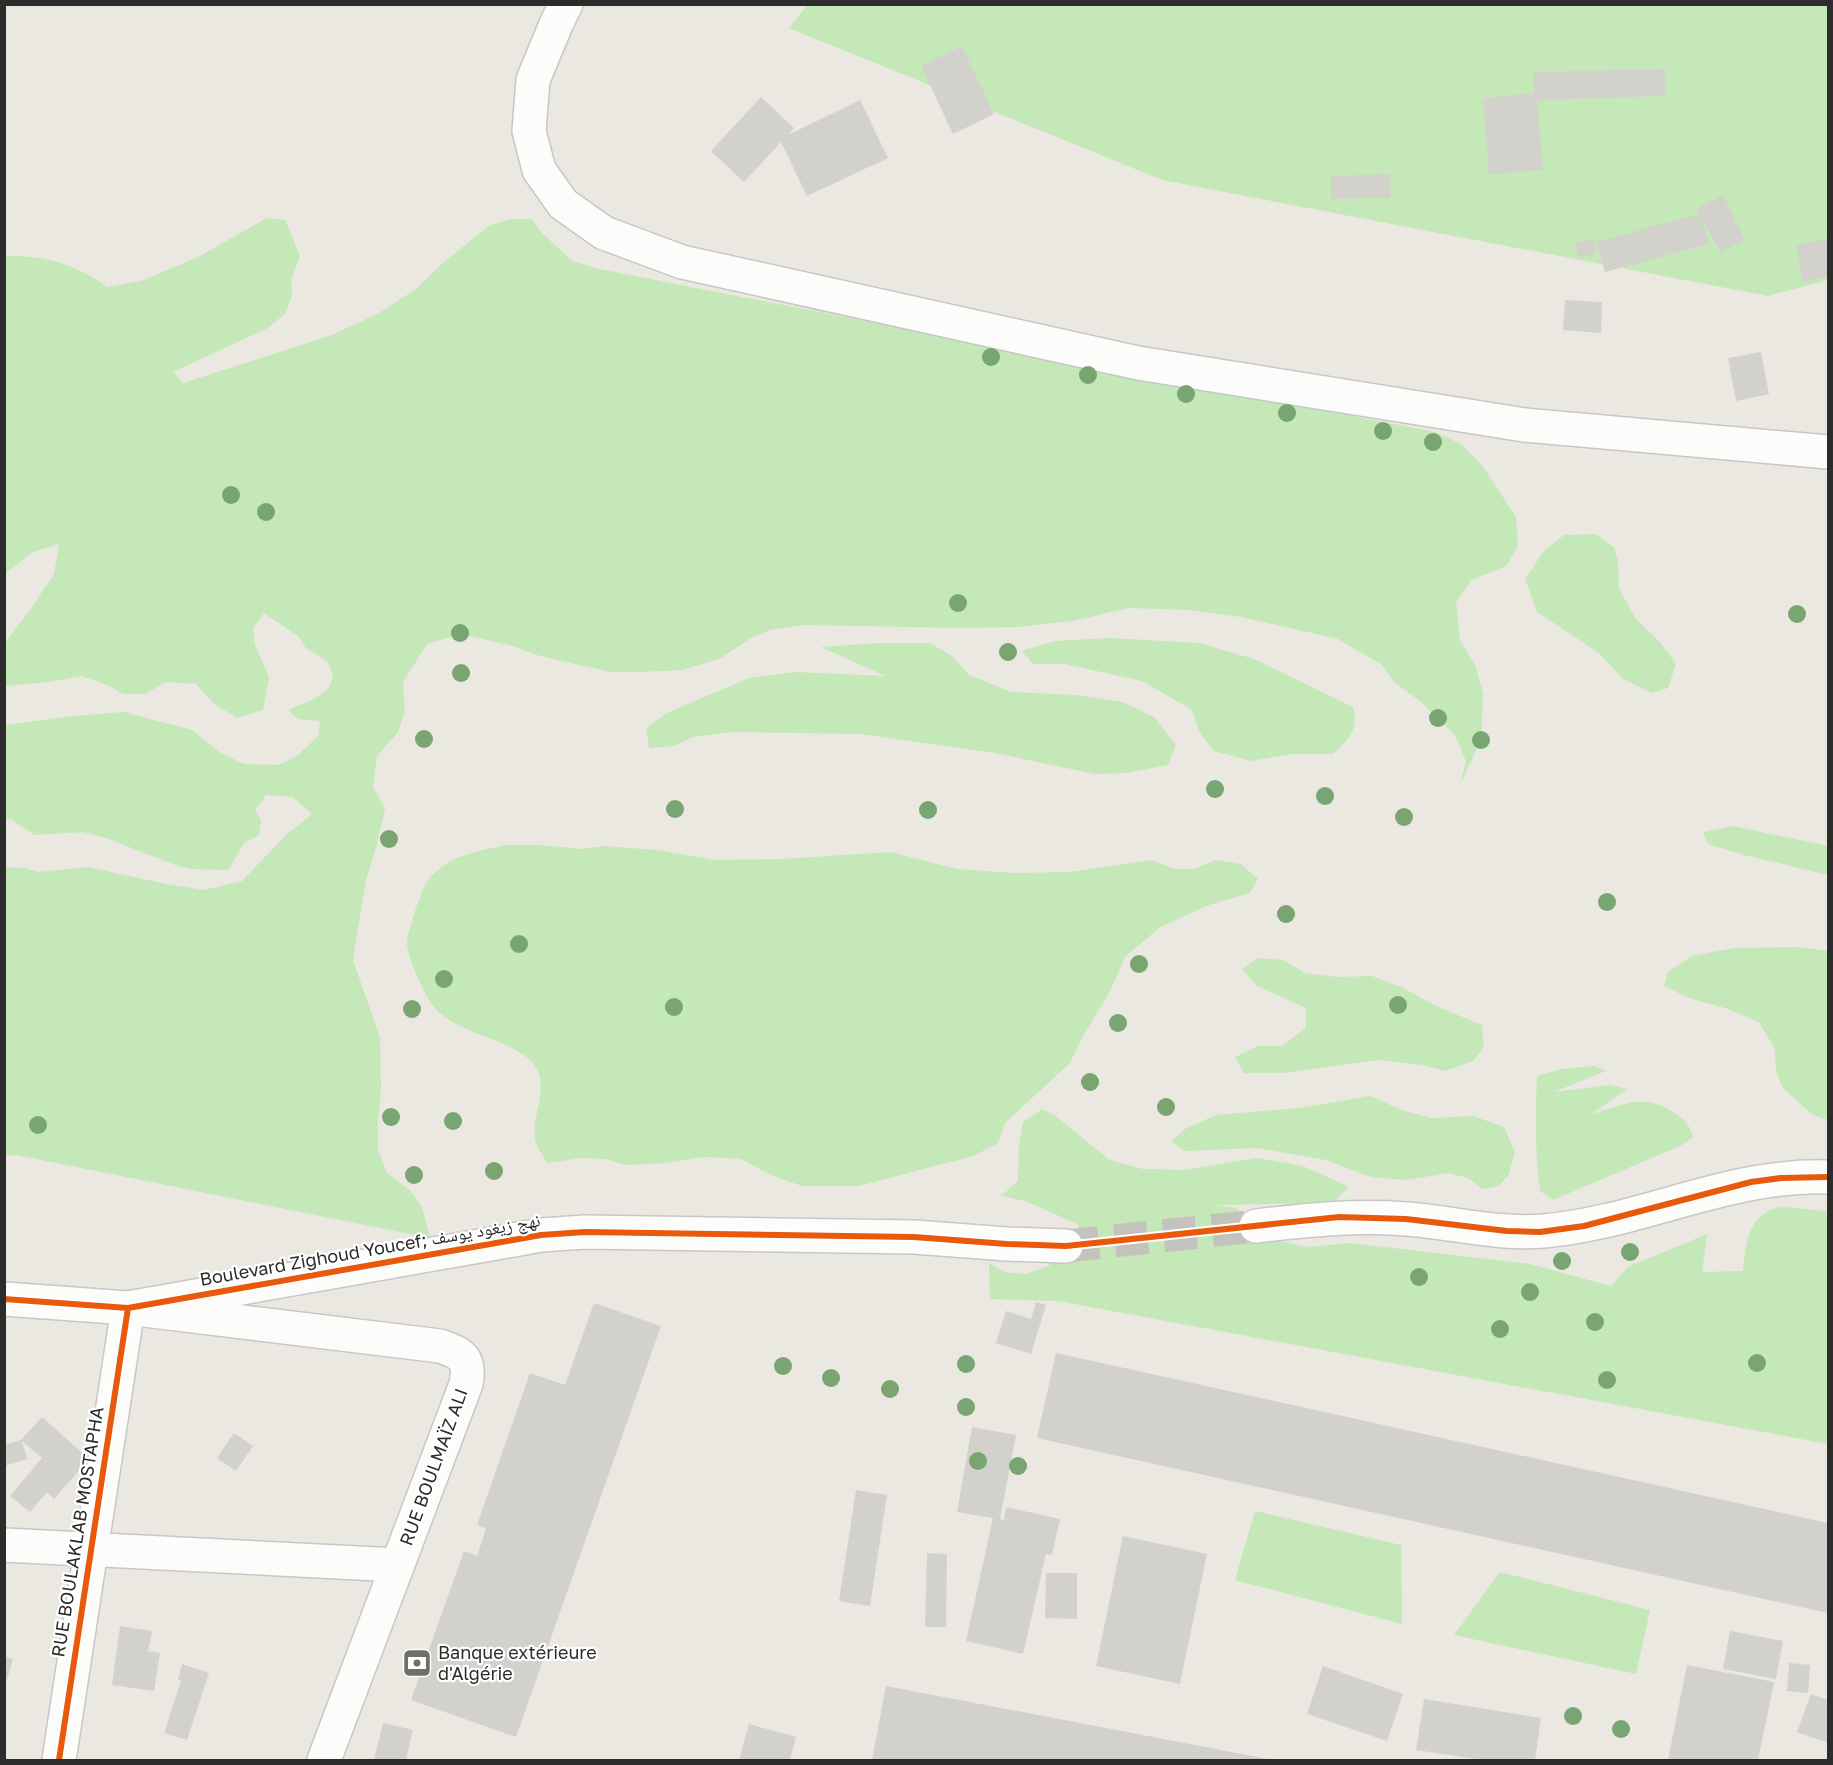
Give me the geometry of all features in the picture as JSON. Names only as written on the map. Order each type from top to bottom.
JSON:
[{"type":"street","points":[[566,4],[533,80],[529,131],[539,170],[563,204],[604,233],[682,262],[1149,365],[1524,425],[1828,452]]},
{"type":"street","points":[[1256,1226],[1338,1217],[1406,1219],[1507,1231],[1540,1232],[1584,1226],[1751,1182],[1781,1178],[1828,1177]]},
{"type":"street","name":"Boulevard Zighoud Youcef; نهج زيغود يوسف","points":[[4,1299],[128,1308],[541,1235],[585,1232],[914,1237],[1007,1244],[1065,1245]]},
{"type":"street","name":"RUE BOULAKLAB MOSTAPHA","points":[[59,1761],[128,1308]]},
{"type":"street","name":"RUE BOULMAÏZ ALI","points":[[128,1308],[440,1346],[457,1352],[465,1359],[468,1371],[466,1384],[324,1761]]},
{"type":"street","points":[[4,1545],[398,1565]]},
{"type":"green space","points":[[808,4],[1828,5],[1828,280],[1768,296],[1162,180],[789,28]]},
{"type":"green space","points":[[267,218],[285,220],[300,256],[291,281],[292,295],[286,313],[266,329],[173,372],[183,383],[332,335],[379,313],[416,289],[445,261],[490,225],[511,219],[531,219],[543,234],[572,261],[599,269],[1435,432],[1461,444],[1482,465],[1516,517],[1518,546],[1506,566],[1471,580],[1456,603],[1460,640],[1476,667],[1483,694],[1481,740],[1460,785],[1466,761],[1455,735],[1420,701],[1394,682],[1382,665],[1338,639],[1241,617],[1189,610],[1129,608],[1072,621],[1017,627],[803,625],[770,630],[751,638],[719,659],[682,670],[642,672],[610,672],[460,634],[427,644],[403,682],[405,711],[398,732],[377,756],[373,787],[385,809],[366,880],[353,960],[380,1038],[381,1090],[378,1150],[387,1173],[410,1190],[422,1207],[430,1238],[17,1155],[5,1156],[5,867],[24,868],[38,872],[88,867],[204,890],[242,881],[287,834],[312,814],[293,797],[266,795],[255,810],[261,820],[259,835],[244,843],[228,870],[192,869],[175,865],[106,838],[83,832],[34,835],[11,819],[5,820],[5,725],[124,712],[192,730],[219,752],[244,764],[279,765],[298,755],[318,736],[320,721],[298,719],[288,710],[312,700],[329,688],[333,676],[328,662],[306,648],[298,636],[264,613],[253,629],[255,645],[269,677],[263,710],[237,718],[213,703],[196,684],[166,682],[145,694],[123,694],[110,686],[82,676],[5,686],[5,643],[54,574],[59,544],[33,552],[5,574],[5,256],[32,257],[59,262],[84,272],[107,287],[144,280],[200,256]]},
{"type":"green space","points":[[1595,534],[1614,547],[1618,562],[1619,589],[1636,619],[1660,642],[1676,664],[1668,688],[1651,693],[1622,678],[1599,653],[1537,612],[1525,579],[1544,551],[1564,535]]},
{"type":"green space","points":[[1110,638],[1199,643],[1254,659],[1353,707],[1354,728],[1348,739],[1333,754],[1293,754],[1251,761],[1214,751],[1200,733],[1192,710],[1142,681],[1065,664],[1033,664],[1022,651],[1055,641]]},
{"type":"green space","points":[[880,643],[930,643],[952,656],[969,675],[1011,692],[1077,695],[1123,702],[1154,717],[1176,745],[1168,765],[1125,773],[1095,774],[995,753],[860,734],[731,732],[693,737],[674,746],[649,748],[646,728],[669,712],[749,678],[796,672],[885,676],[821,647]]},
{"type":"green space","points":[[1733,826],[1828,846],[1828,875],[1708,844],[1703,832]]},
{"type":"green space","points":[[506,845],[582,849],[603,846],[657,850],[714,860],[781,859],[891,852],[957,869],[1014,873],[1070,872],[1151,860],[1175,869],[1195,869],[1215,860],[1241,864],[1258,879],[1250,893],[1209,905],[1160,927],[1125,957],[1110,991],[1070,1063],[1005,1123],[998,1143],[973,1156],[859,1186],[802,1186],[773,1176],[741,1159],[704,1157],[666,1163],[625,1165],[606,1159],[580,1158],[547,1163],[535,1138],[535,1121],[541,1087],[538,1071],[530,1060],[518,1051],[469,1030],[439,1013],[422,988],[407,945],[418,901],[433,874],[459,857]]},
{"type":"green space","points":[[1799,947],[1828,951],[1828,1120],[1813,1115],[1783,1088],[1776,1072],[1775,1049],[1759,1022],[1725,1008],[1689,998],[1664,986],[1668,972],[1692,956],[1735,948]]},
{"type":"green space","points":[[1257,958],[1283,960],[1305,973],[1337,977],[1372,976],[1401,987],[1438,1007],[1482,1025],[1484,1047],[1473,1061],[1445,1071],[1422,1065],[1379,1060],[1283,1073],[1244,1073],[1235,1057],[1258,1046],[1282,1046],[1306,1028],[1306,1008],[1257,986],[1242,969]]},
{"type":"green space","points":[[1595,1066],[1606,1071],[1554,1092],[1609,1085],[1628,1089],[1591,1114],[1632,1102],[1652,1103],[1662,1106],[1684,1120],[1693,1137],[1680,1146],[1553,1200],[1540,1191],[1536,1134],[1537,1076],[1561,1069]]},
{"type":"green space","points":[[1370,1096],[1402,1110],[1431,1118],[1473,1116],[1504,1127],[1515,1152],[1508,1176],[1498,1186],[1482,1189],[1468,1178],[1448,1173],[1406,1180],[1371,1177],[1326,1160],[1257,1148],[1184,1151],[1171,1141],[1185,1129],[1216,1115],[1299,1108]]},
{"type":"green space","points":[[1042,1109],[1056,1116],[1109,1160],[1143,1169],[1183,1170],[1258,1158],[1303,1166],[1349,1187],[1333,1203],[1215,1205],[1236,1208],[1256,1226],[1284,1242],[1308,1247],[1350,1243],[1530,1264],[1611,1286],[1628,1267],[1707,1234],[1702,1272],[1743,1271],[1750,1234],[1759,1218],[1767,1212],[1781,1207],[1828,1211],[1828,1444],[1058,1301],[990,1299],[989,1263],[1004,1272],[1026,1274],[1048,1266],[1059,1258],[1079,1225],[1026,1201],[1001,1196],[1018,1181],[1019,1145],[1023,1122]]},
{"type":"green space","points":[[1255,1511],[1401,1545],[1402,1624],[1235,1580]]},
{"type":"green space","points":[[1500,1572],[1650,1610],[1636,1674],[1454,1635]]},
{"type":"building","points":[[962,46],[994,114],[953,134],[921,66]]},
{"type":"building","points":[[1665,69],[1665,96],[1537,100],[1543,170],[1489,174],[1483,98],[1534,93],[1533,72]]},
{"type":"building","points":[[761,97],[794,128],[788,135],[860,100],[888,158],[807,196],[781,142],[744,182],[711,151]]},
{"type":"building","points":[[1390,174],[1391,197],[1331,199],[1331,176]]},
{"type":"building","points":[[1723,195],[1745,240],[1720,252],[1702,218],[1709,244],[1605,272],[1596,242],[1700,214],[1697,208]]},
{"type":"building","points":[[1593,239],[1597,253],[1578,258],[1575,244]]},
{"type":"building","points":[[1828,239],[1828,277],[1803,282],[1796,245]]},
{"type":"building","points":[[1565,300],[1602,302],[1601,333],[1563,330]]},
{"type":"building","points":[[1761,352],[1769,394],[1736,401],[1728,358]]},
{"type":"building","points":[[1036,1302],[1046,1305],[1031,1354],[996,1343],[1006,1311],[1031,1319]]},
{"type":"building","points":[[594,1303],[661,1326],[516,1737],[411,1700],[464,1551],[477,1556],[486,1529],[477,1525],[530,1373],[565,1385]]},
{"type":"building","points":[[1056,1353],[1828,1523],[1828,1613],[1037,1438]]},
{"type":"building","points":[[42,1417],[89,1459],[54,1499],[47,1492],[30,1512],[10,1496],[42,1458],[22,1441],[27,1459],[4,1466],[4,1445],[21,1440]]},
{"type":"building","points":[[972,1427],[1016,1435],[1000,1519],[1004,1520],[1006,1507],[1060,1519],[1052,1555],[1046,1554],[1023,1654],[966,1641],[993,1518],[957,1512]]},
{"type":"building","points":[[234,1433],[253,1446],[236,1471],[217,1458]]},
{"type":"building","points":[[856,1490],[887,1495],[870,1606],[839,1601]]},
{"type":"building","points":[[1123,1536],[1207,1554],[1180,1684],[1096,1666]]},
{"type":"building","points":[[927,1553],[947,1554],[946,1627],[925,1627]]},
{"type":"building","points":[[1046,1573],[1077,1573],[1077,1619],[1045,1618]]},
{"type":"building","points":[[120,1626],[152,1631],[148,1651],[160,1653],[154,1691],[112,1685]]},
{"type":"building","points":[[1730,1631],[1783,1641],[1776,1679],[1723,1669]]},
{"type":"building","points":[[4,1656],[13,1659],[5,1686],[4,1685]]},
{"type":"building","points":[[1789,1663],[1810,1665],[1808,1693],[1787,1691]]},
{"type":"building","points":[[182,1664],[209,1673],[187,1740],[164,1733],[181,1681],[178,1680]]},
{"type":"building","points":[[1687,1665],[1774,1682],[1758,1760],[1668,1760]]},
{"type":"building","points":[[1323,1666],[1403,1694],[1387,1741],[1307,1714]]},
{"type":"building","points":[[886,1686],[1268,1759],[1268,1760],[872,1760]]},
{"type":"building","points":[[1811,1694],[1828,1700],[1828,1743],[1797,1732]]},
{"type":"building","points":[[1424,1699],[1541,1718],[1535,1760],[1483,1760],[1416,1750]]},
{"type":"building","points":[[383,1723],[413,1730],[406,1760],[374,1760]]},
{"type":"building","points":[[749,1724],[796,1737],[790,1760],[739,1760]]},
{"type":"tunnel","points":[[1066,1246],[1256,1226]]},
{"type":"cycle path","points":[[4,1299],[128,1308],[541,1235],[585,1232],[914,1237],[1066,1246],[1339,1217],[1406,1219],[1507,1231],[1540,1232],[1584,1226],[1751,1182],[1781,1178],[1828,1177]]},
{"type":"cycle path","points":[[59,1760],[128,1308]]},
{"type":"place","name":"Banque extérieure d'Algérie","points":[[417,1663]]}]
